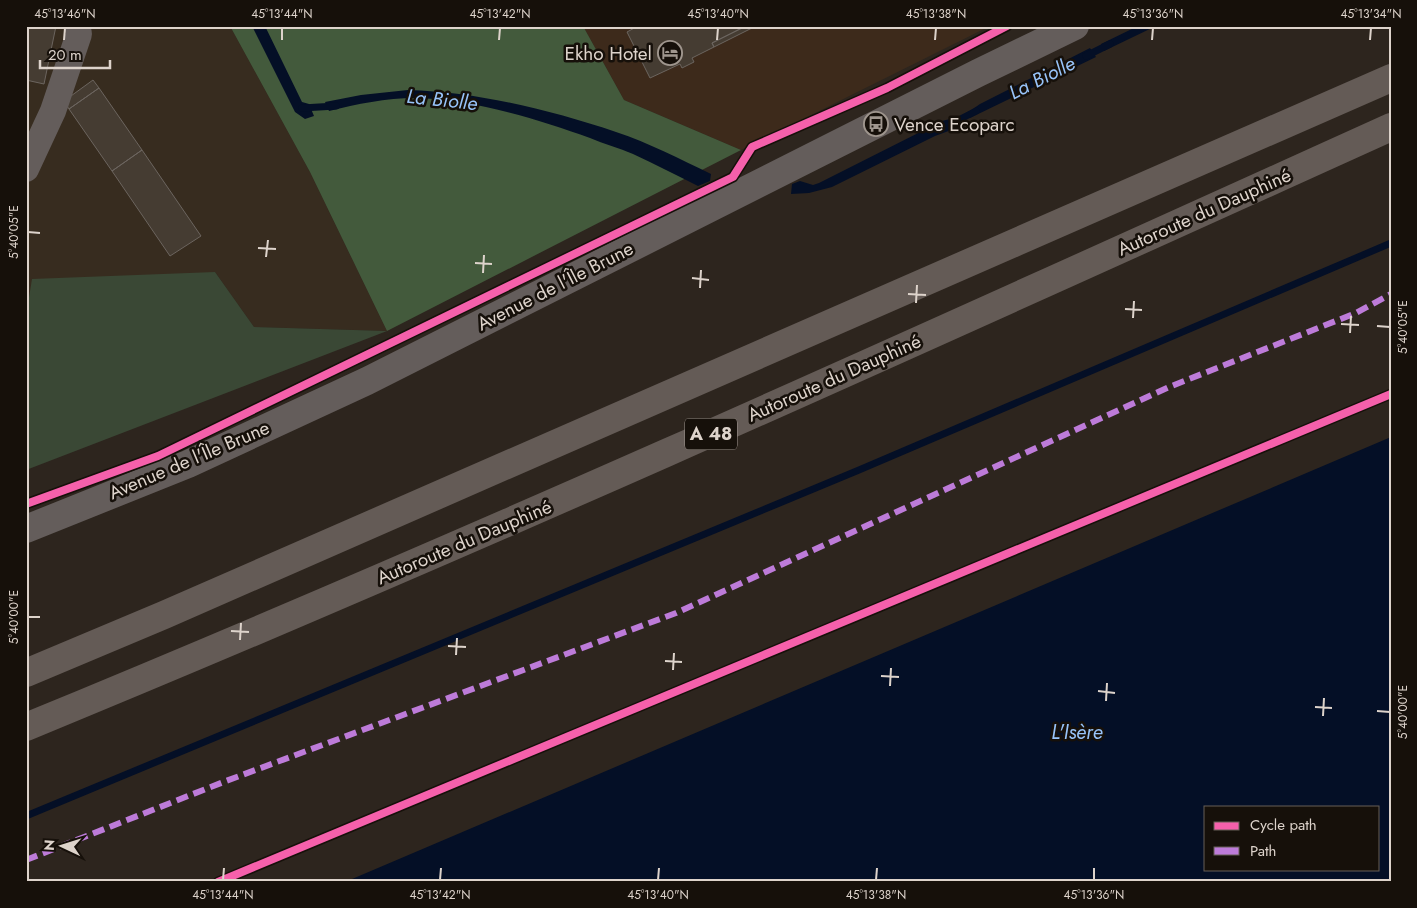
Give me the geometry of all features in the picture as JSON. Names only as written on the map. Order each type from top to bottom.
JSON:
[{"type":"highway","points":[[26,673],[164,615],[1391,78]]},
{"type":"highway","name":"Autoroute du Dauphiné","points":[[26,727],[227,645],[667,454],[1391,127]]},
{"type":"street","points":[[26,169],[56,102],[78,34],[77,26]]},
{"type":"street","name":"Avenue de l'Île Brune","points":[[26,529],[188,464],[367,381],[978,73],[1076,26]]},
{"type":"shaded area","points":[[26,26],[230,26],[310,172],[387,331],[254,327],[215,272],[26,316]]},
{"type":"shaded area","points":[[583,26],[990,26],[741,150],[624,100]]},
{"type":"green space","points":[[230,26],[583,26],[624,100],[741,150],[387,331],[310,172]]},
{"type":"green space","points":[[215,272],[254,327],[387,331],[26,470],[26,316],[32,279]]},
{"type":"water","points":[[252,26],[265,26],[302,102],[309,104],[314,116],[305,119],[295,112]]},
{"type":"water","points":[[1138,26],[1156,26],[1104,51],[1101,44]]},
{"type":"water","points":[[1090,48],[1096,57],[970,118],[967,113],[980,104]]},
{"type":"water","points":[[408,90],[434,91],[487,98],[591,124],[628,136],[676,157],[711,174],[710,181],[698,186],[633,154],[590,138],[504,111],[481,106],[437,99],[404,98],[372,102],[329,111],[325,102],[361,95]]},
{"type":"water","points":[[950,119],[954,129],[935,136],[832,187],[809,193],[791,194],[792,184],[800,181],[813,185],[819,183],[942,121]]},
{"type":"water","name":"L'Isère","points":[[1391,437],[1391,882],[345,882]]},
{"type":"building","points":[[28,26],[56,26],[44,84],[26,80],[26,37]]},
{"type":"building","name":"Ekho Hotel","points":[[638,26],[746,26],[712,43],[714,47],[692,58],[694,62],[682,68],[680,64],[650,78],[627,32]]},
{"type":"building","points":[[746,26],[756,26],[714,47],[712,43]]},
{"type":"building","points":[[93,80],[99,88],[69,109],[64,101]]},
{"type":"building","points":[[99,88],[142,150],[112,171],[69,109]]},
{"type":"building","points":[[142,150],[201,236],[170,256],[112,171]]},
{"type":"waterway","name":"La Biolle","points":[[1086,56],[1110,44]]},
{"type":"waterway","name":"La Biolle","points":[[302,108],[336,106]]},
{"type":"waterway","name":"La Biolle","points":[[945,127],[976,111]]},
{"type":"waterway","points":[[26,816],[859,470],[1391,243]]},
{"type":"marked path","points":[[26,860],[226,781],[676,613],[1169,387],[1356,313],[1391,294]]},
{"type":"cycle path","points":[[26,504],[158,456],[733,177],[752,147],[887,88],[1007,26]]},
{"type":"cycle path","points":[[218,882],[1391,394]]},
{"type":"place","name":"Ekho Hotel","points":[[670,53]]},
{"type":"place","name":"Vence Ecoparc","points":[[876,124]]}]
